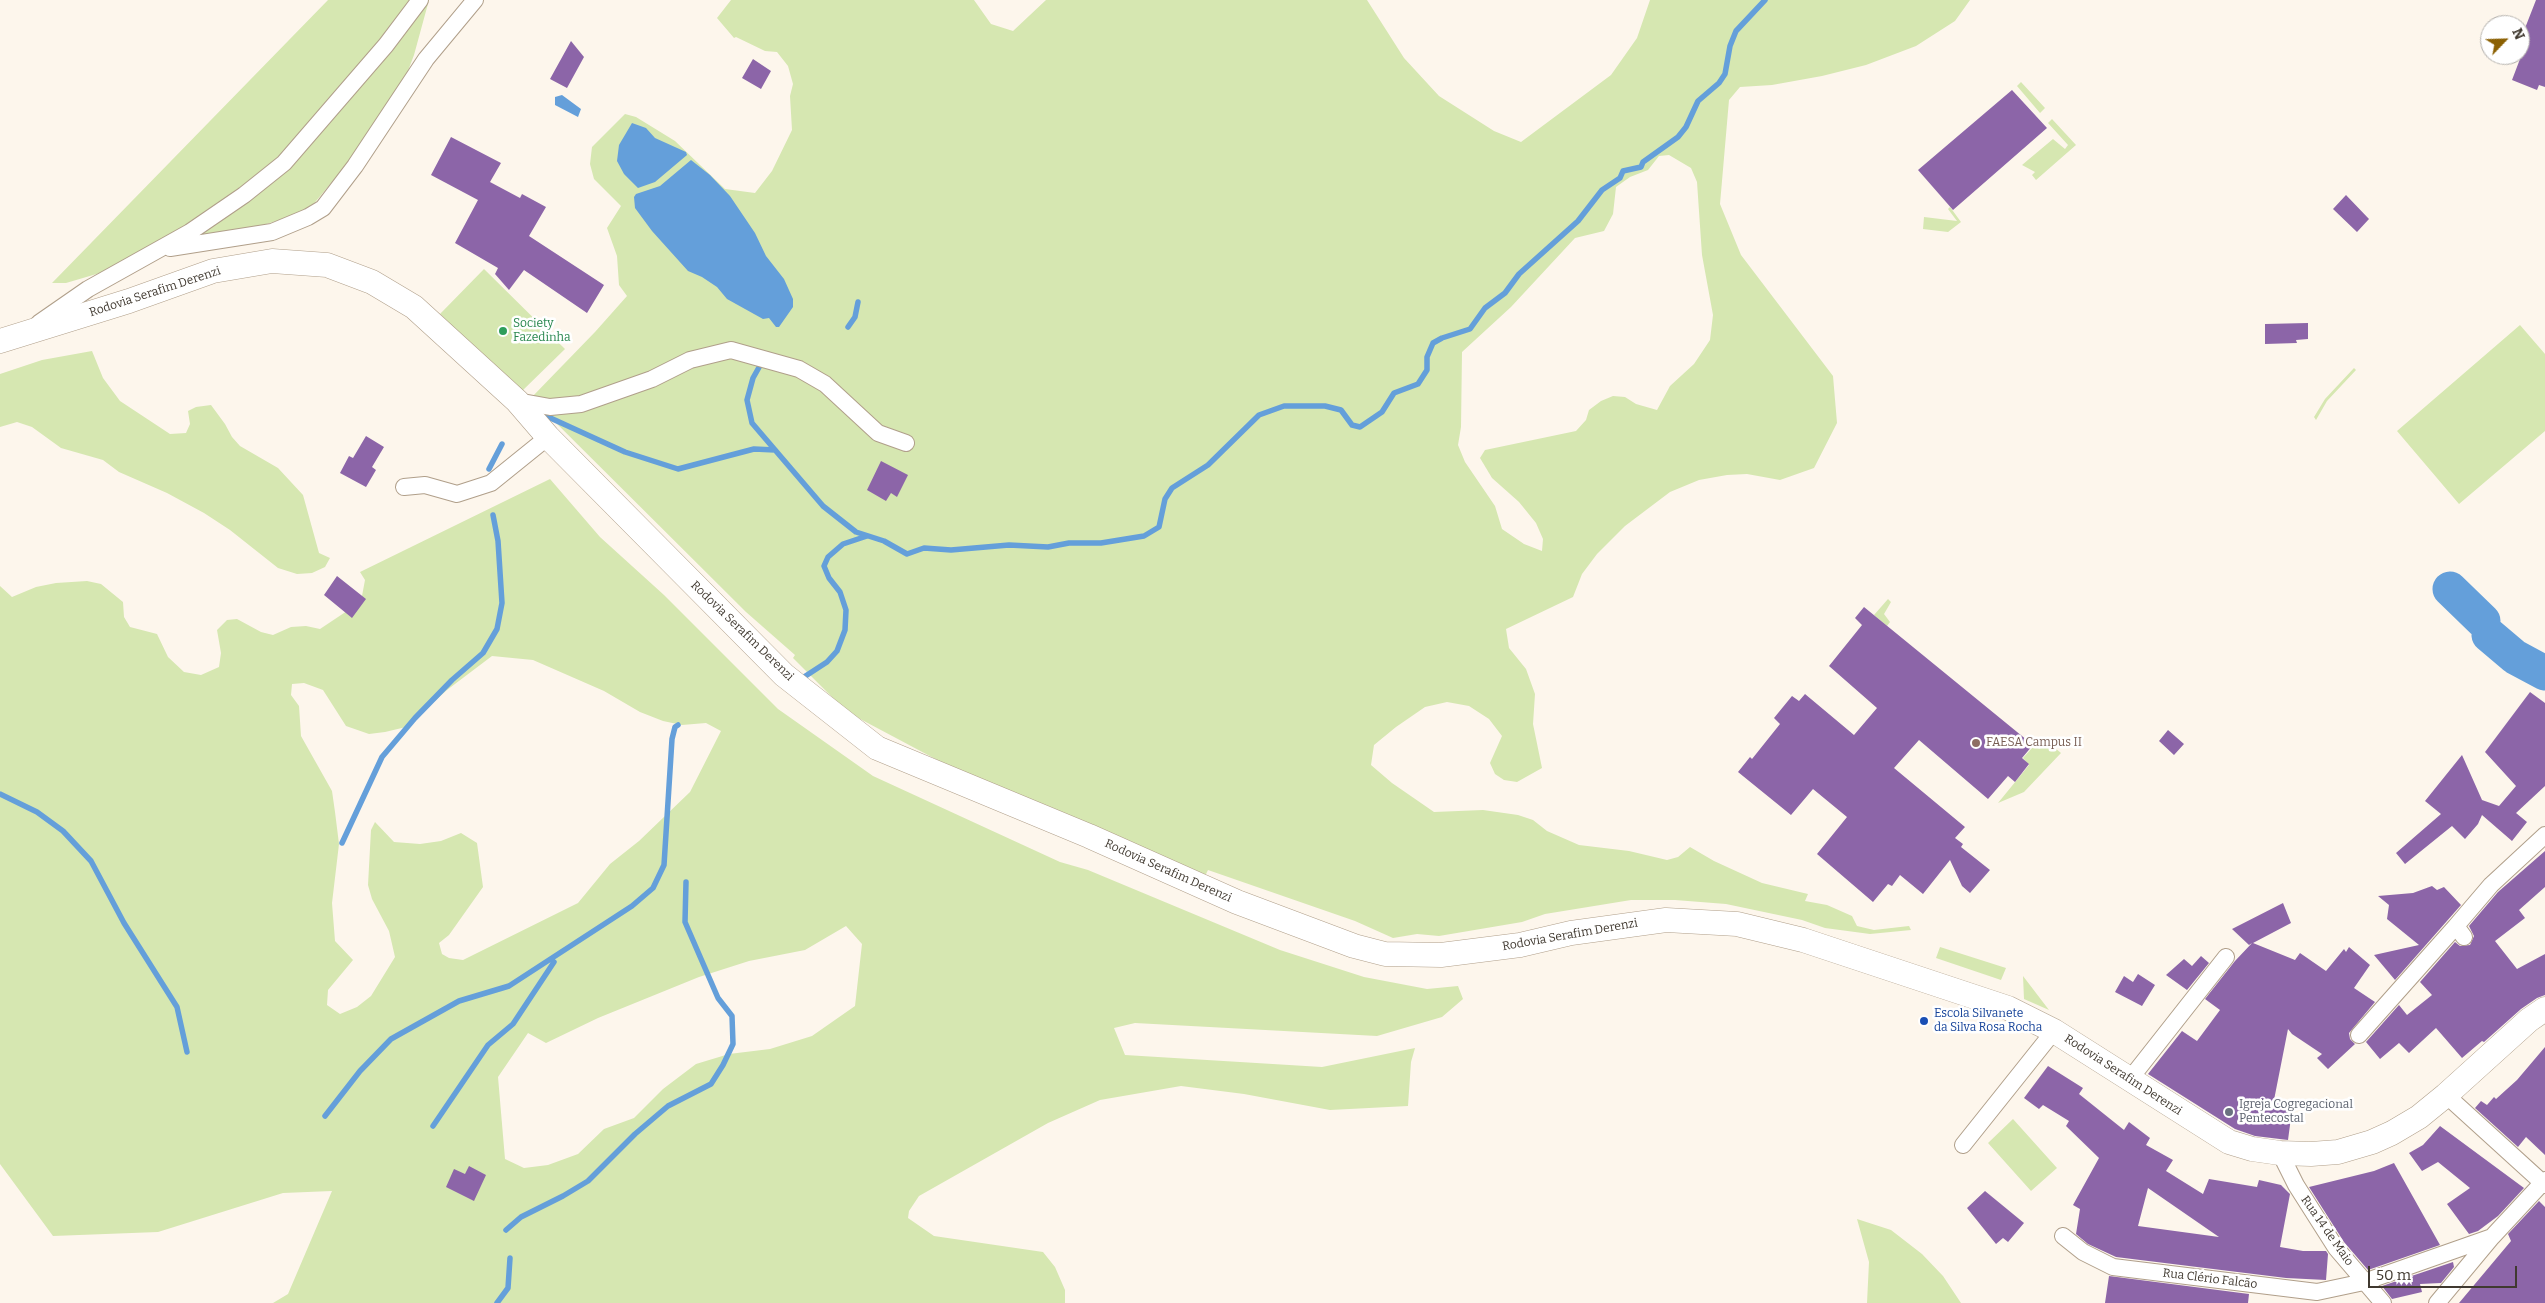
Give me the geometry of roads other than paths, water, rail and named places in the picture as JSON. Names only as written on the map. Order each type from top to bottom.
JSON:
[{"type":"main road","name":"Rodovia Serafim Derenzi","points":[[0,341],[129,301],[213,271],[272,260],[327,265],[372,282],[414,307],[517,401],[548,437],[784,675],[877,748],[1088,836],[1237,902],[1354,946],[1384,954],[1411,956],[1441,955],[1520,945],[1571,933],[1666,920],[1738,924],[1804,940],[1972,994],[2008,1008],[2054,1031],[2229,1142],[2252,1149],[2280,1153],[2311,1154],[2338,1152],[2372,1142],[2419,1117],[2537,1015]]},
{"type":"street","points":[[23,334],[88,289],[160,249],[244,195],[284,163],[386,46],[420,0]]},
{"type":"street","points":[[160,249],[272,232],[308,217],[323,208],[355,166],[426,59],[475,0]]},
{"type":"street","points":[[517,401],[550,407],[580,404],[652,379],[690,360],[731,350],[799,369],[824,384],[878,433],[906,443]]},
{"type":"street","points":[[404,487],[425,484],[457,494],[491,483],[548,437]]},
{"type":"street","points":[[2359,1035],[2460,931],[2491,885],[2545,835]]},
{"type":"street","points":[[2130,1079],[2226,957]]},
{"type":"street","points":[[1963,1145],[2054,1031]]},
{"type":"street","points":[[2437,1303],[2492,1237],[2544,1183],[2446,1095]]},
{"type":"street","name":"Rua 14 de Maio","points":[[2280,1153],[2296,1186],[2326,1232],[2382,1303]]},
{"type":"street","name":"Rua Clério Falcão","points":[[2064,1236],[2083,1252],[2113,1267],[2317,1292],[2364,1282],[2492,1237]]},
{"type":"water","points":[[562,95],[581,109],[578,117],[555,105],[555,97]]},
{"type":"water","points":[[632,123],[646,128],[655,138],[686,152],[687,155],[655,182],[638,188],[624,174],[617,161],[619,145]]},
{"type":"water","points":[[691,160],[710,175],[730,196],[755,233],[766,256],[784,279],[793,299],[793,307],[779,327],[776,327],[769,318],[763,319],[727,299],[717,287],[702,277],[688,271],[652,231],[635,208],[634,197],[636,194],[660,186]]},
{"type":"waterway","points":[[762,362],[753,378],[747,400],[752,423],[823,506],[856,532],[884,541],[907,554],[924,548],[951,550],[1009,545],[1048,547],[1069,543],[1101,543],[1144,536],[1159,527],[1165,499],[1172,488],[1208,465],[1259,415],[1284,406],[1325,406],[1341,410],[1352,425],[1360,427],[1382,412],[1394,393],[1418,384],[1427,370],[1427,357],[1433,343],[1470,329],[1485,308],[1505,293],[1519,274],[1578,221],[1602,190],[1620,178],[1623,171],[1641,167],[1643,162],[1678,137],[1686,127],[1698,101],[1719,83],[1725,74],[1730,46],[1736,31],[1765,0]]},
{"type":"waterway","points":[[848,327],[855,317],[858,302]]},
{"type":"waterway","points":[[546,416],[625,452],[678,469],[754,449],[775,450]]},
{"type":"waterway","points":[[489,469],[502,444]]},
{"type":"waterway","points":[[342,843],[382,757],[415,718],[452,680],[483,653],[497,629],[502,603],[498,541],[493,515]]},
{"type":"waterway","points":[[804,677],[827,662],[837,651],[845,630],[846,610],[840,592],[829,578],[824,566],[828,557],[843,544],[867,536]]},
{"type":"waterway","points":[[2450,589],[2483,621]]},
{"type":"waterway","points":[[2489,635],[2515,657],[2545,673]]},
{"type":"waterway","points":[[325,1116],[360,1071],[391,1039],[459,1001],[509,986],[632,906],[653,888],[664,865],[672,739],[675,727],[678,725]]},
{"type":"waterway","points":[[0,794],[37,812],[63,831],[91,861],[124,923],[177,1007],[187,1052]]},
{"type":"waterway","points":[[506,1230],[521,1217],[588,1181],[635,1134],[668,1106],[711,1084],[723,1065],[733,1044],[732,1016],[718,998],[685,922],[686,882]]},
{"type":"waterway","points":[[433,1126],[488,1045],[513,1024],[554,962]]},
{"type":"waterway","points":[[497,1303],[508,1288],[510,1258]]},
{"type":"place","name":"Society Fazedinha","points":[[503,331]]},
{"type":"place","name":"FAESA Campus II","points":[[1976,743]]},
{"type":"place","name":"Escola Silvanete da Silva Rosa Rocha","points":[[1924,1021]]},
{"type":"place","name":"Igreja Cogregacional Pentecostal","points":[[2229,1112]]}]
